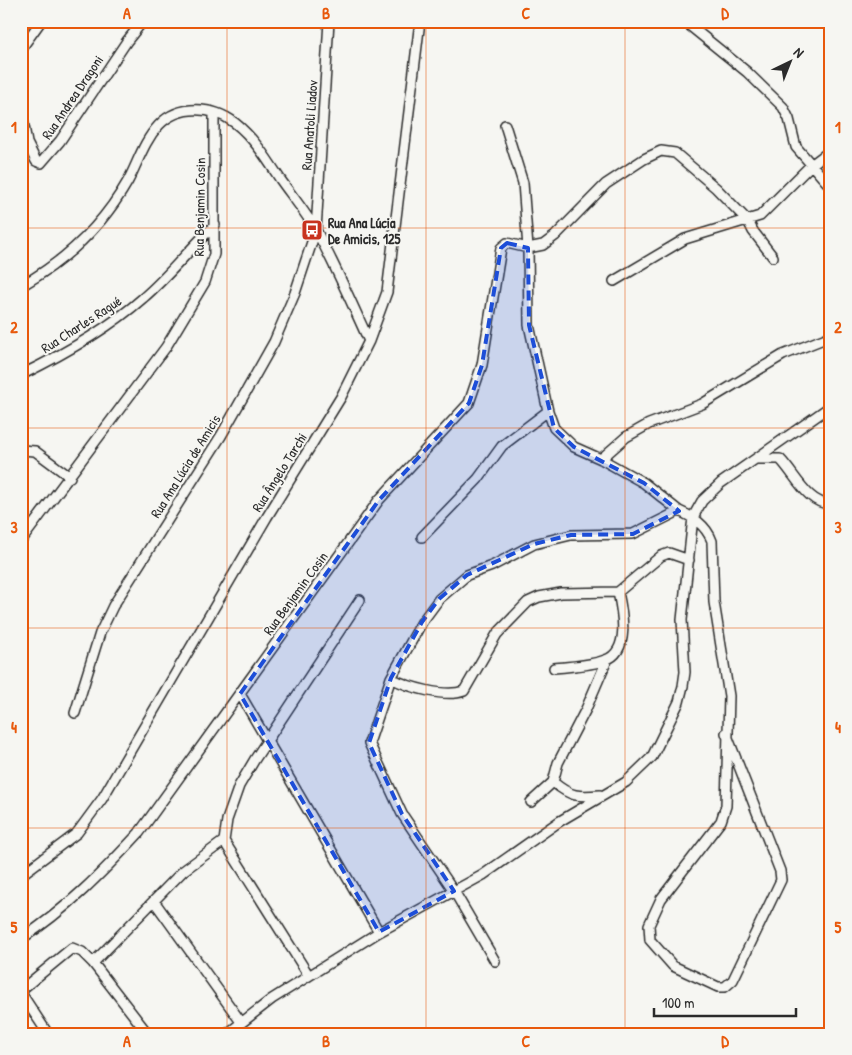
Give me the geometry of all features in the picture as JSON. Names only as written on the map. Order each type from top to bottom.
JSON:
[{"type":"street","points":[[21,49],[41,21]]},
{"type":"street","name":"Rua Andrea Dragoni","points":[[21,109],[29,149],[36,161],[41,163],[60,141],[127,41],[143,21]]},
{"type":"street","name":"Rua Anatoli Liadov","points":[[316,230],[329,21]]},
{"type":"street","name":"Rua Ângelo Tarchi","points":[[21,874],[77,832],[102,798],[267,517],[340,397],[369,341],[387,292],[420,21]]},
{"type":"street","points":[[684,21],[746,72],[783,107],[789,119],[796,147],[831,187]]},
{"type":"street","points":[[21,286],[47,271],[65,256],[106,212],[128,180],[148,140],[159,125],[170,116],[182,111],[195,110],[214,113],[234,122],[248,135],[316,230],[369,341]]},
{"type":"street","name":"Rua Benjamin Cosin","points":[[21,541],[166,347],[193,304],[211,267],[214,254],[215,225],[214,113]]},
{"type":"street","points":[[505,125],[523,183],[528,248],[529,325],[548,411],[554,428],[574,447],[601,459],[644,484],[678,511],[693,517],[705,528],[712,541],[714,602],[728,688],[726,733],[726,806],[721,822],[661,899],[649,925],[650,940],[674,966],[718,988],[725,987],[733,980],[781,880],[780,871],[758,819],[748,787],[726,733]]},
{"type":"street","points":[[614,281],[685,239],[702,232],[760,216],[811,165],[831,150]]},
{"type":"street","points":[[528,248],[543,245],[555,236],[606,184],[644,159],[661,151],[675,153],[716,188],[748,220],[753,231],[773,257]]},
{"type":"street","name":"Rua Charles Ragué","points":[[21,375],[55,358],[120,318],[145,297],[215,225]]},
{"type":"street","name":"Rua Ana Lúcia de Amicis","points":[[75,713],[100,632],[113,606],[221,436],[274,342],[295,292],[316,230]]},
{"type":"street","name":"Rua Benjamin Cosin","points":[[21,939],[41,926],[96,880],[139,833],[379,500],[469,402],[482,365],[501,248],[507,243],[528,248]]},
{"type":"street","points":[[601,459],[626,437],[649,424],[702,404],[783,355],[831,336]]},
{"type":"street","points":[[227,1034],[272,999],[379,932],[483,875],[560,821],[626,782],[652,757],[679,702],[685,672],[682,620],[693,517],[707,495],[831,406]]},
{"type":"street","points":[[422,537],[478,479],[502,446],[548,411]]},
{"type":"street","points":[[21,450],[35,451],[70,477]]},
{"type":"street","points":[[754,460],[780,459],[792,470],[810,497],[820,502],[831,504]]},
{"type":"street","points":[[495,961],[454,890],[402,814],[374,757],[370,743],[391,678],[422,622],[439,599],[467,575],[492,566],[534,544],[571,535],[633,534],[678,511]]},
{"type":"street","points":[[391,678],[405,685],[455,694],[464,691],[497,634],[509,619],[528,602],[539,597],[561,593],[618,592],[661,556],[669,553],[689,560]]},
{"type":"street","points":[[531,802],[553,782],[558,763],[586,709],[607,660],[618,650],[622,638],[622,616],[618,592]]},
{"type":"street","points":[[309,976],[224,841],[227,820],[239,786],[360,600]]},
{"type":"street","points":[[554,668],[607,660]]},
{"type":"street","points":[[240,694],[379,932]]},
{"type":"street","points":[[553,782],[567,794],[582,797],[605,794]]},
{"type":"street","points":[[93,963],[183,871],[224,841]]},
{"type":"street","points":[[154,900],[240,1022]]},
{"type":"street","points":[[48,1034],[21,992],[72,948],[82,952],[93,963],[148,1034]]},
{"type":"highlighted area","points":[[507,243],[528,248],[529,325],[554,428],[574,447],[644,483],[679,511],[633,534],[571,535],[534,544],[467,575],[439,599],[422,622],[391,678],[369,743],[402,814],[454,891],[379,932],[240,694],[379,500],[469,403],[482,365],[501,248]]},
{"type":"place","name":"Rua Ana Lúcia De Amicis, 125","points":[[312,230]]}]
